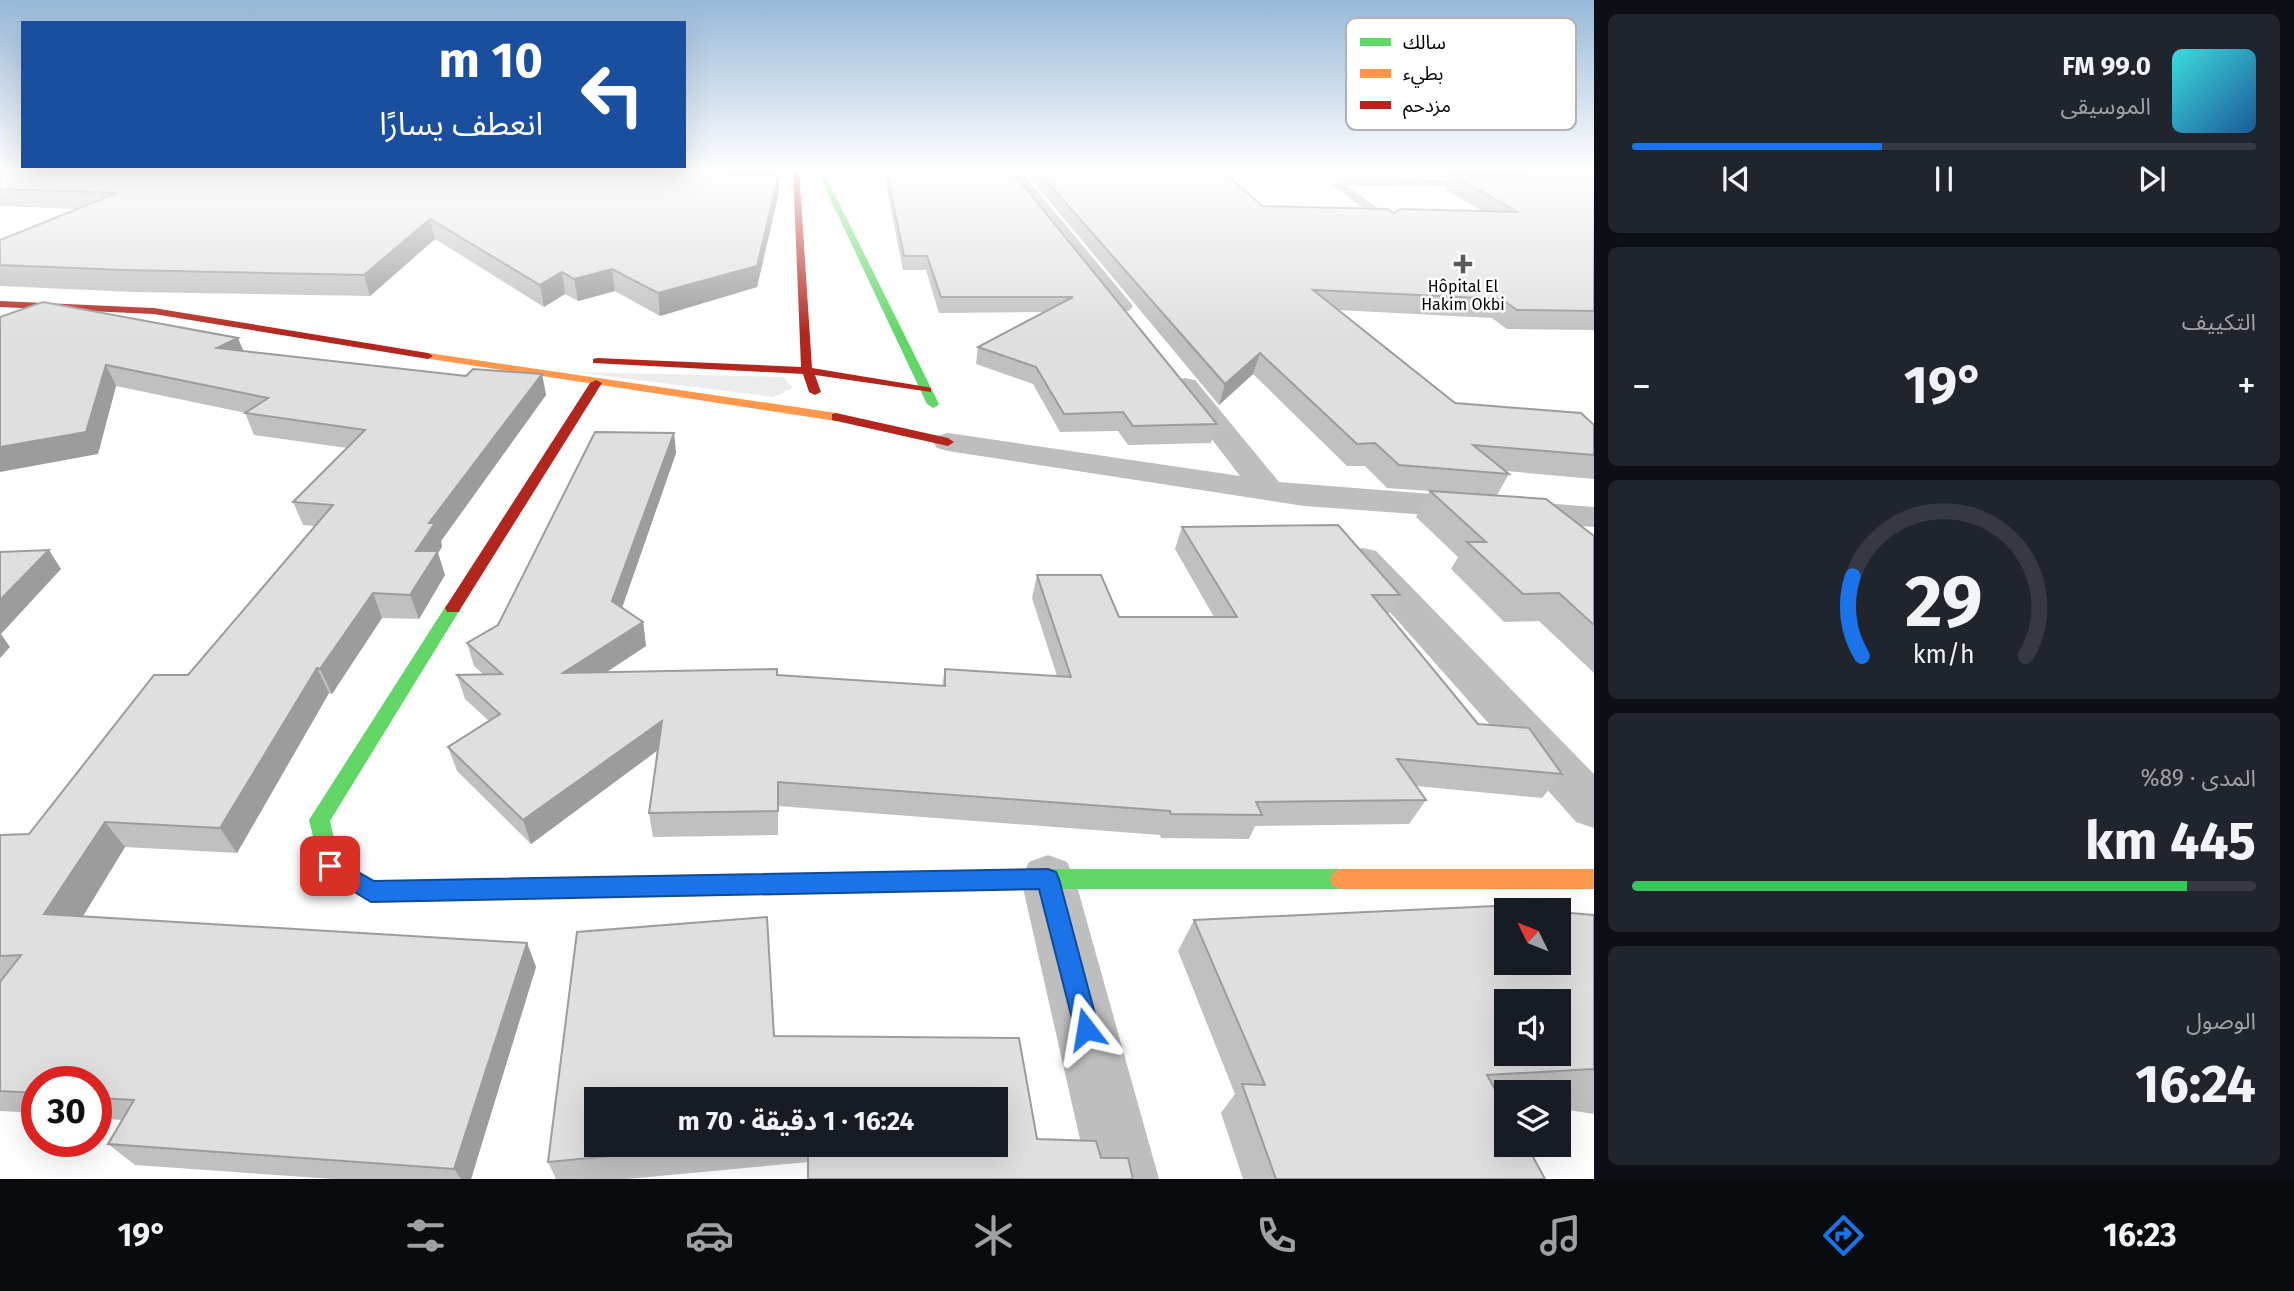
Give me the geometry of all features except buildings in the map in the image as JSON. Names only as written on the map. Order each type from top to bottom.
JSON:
[{"type":"street","points":[[799,224],[807,369],[822,414]]},
{"type":"street","points":[[846,224],[927,390],[948,442]]},
{"type":"street","points":[[1056,224],[1140,329]]},
{"type":"street","points":[[3,305],[154,310],[413,355],[822,414],[948,442],[1286,493],[1594,517]]},
{"type":"street","points":[[413,355],[807,369],[880,378],[927,390]]},
{"type":"street","points":[[1174,372],[1286,493],[1594,807]]},
{"type":"street","points":[[596,383],[319,820],[330,866],[371,891],[1048,879],[1594,880]]},
{"type":"street","points":[[1048,879],[1124,1179]]},
{"type":"shaded area","points":[[575,372],[783,377],[793,388],[773,397]]},
{"type":"traffic: fast","points":[[846,224],[933,404]]},
{"type":"traffic: fast","points":[[445,890],[371,891],[330,866],[319,820],[453,608]]},
{"type":"traffic: fast","points":[[762,884],[1048,879],[1341,879]]},
{"type":"traffic: slow","points":[[428,356],[836,417]]},
{"type":"traffic: slow","points":[[1341,879],[1594,879]]},
{"type":"traffic: jam","points":[[799,224],[807,369],[815,392]]},
{"type":"traffic: jam","points":[[0,304],[154,311],[428,356]]},
{"type":"traffic: jam","points":[[597,361],[804,371],[845,375],[927,390]]},
{"type":"traffic: jam","points":[[453,608],[596,383]]},
{"type":"traffic: jam","points":[[836,417],[948,442]]},
{"type":"traffic: jam","points":[[445,890],[762,884]]},
{"type":"place","name":"Hôpital El Hakim Okbi","points":[[1463,264]]},
{"type":"route","points":[[330,866],[371,891],[1048,879],[1086,1029]]}]
